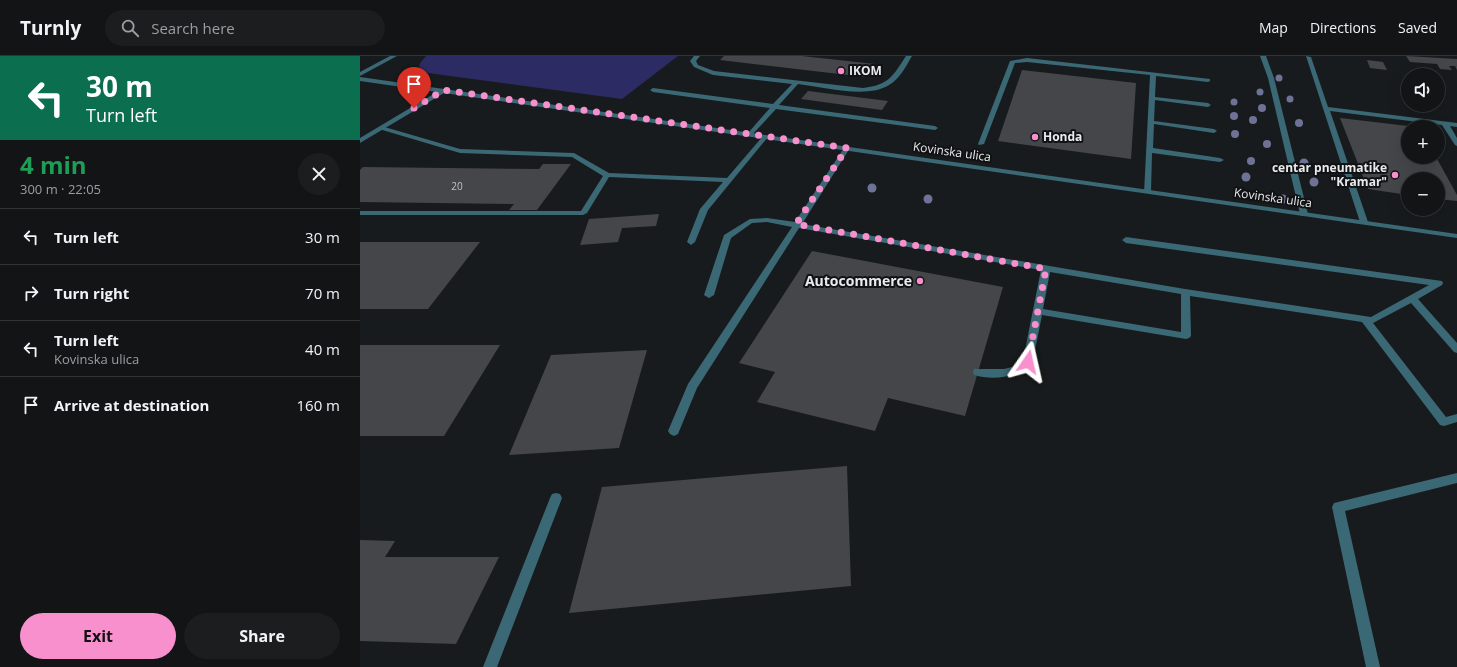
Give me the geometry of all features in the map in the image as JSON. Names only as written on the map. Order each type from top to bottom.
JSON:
[{"type":"street","points":[[360,74],[394,56]]},
{"type":"street","points":[[697,56],[693,61],[694,64],[706,71],[863,90],[883,87],[892,80],[909,56]]},
{"type":"street","points":[[1263,56],[1271,78],[1304,214]]},
{"type":"street","points":[[1308,57],[1364,222]]},
{"type":"street","points":[[981,144],[1013,61],[1027,60],[1208,80]]},
{"type":"street","points":[[1147,191],[1153,74]]},
{"type":"street","name":"Kovinska ulica","points":[[360,80],[444,90],[1457,236]]},
{"type":"street","points":[[750,134],[796,83]]},
{"type":"street","points":[[360,141],[444,90]]},
{"type":"street","points":[[654,90],[935,128]]},
{"type":"street","points":[[1152,98],[1208,105]]},
{"type":"street","points":[[1326,109],[1413,120]]},
{"type":"street","points":[[1150,122],[1214,130]]},
{"type":"street","points":[[1445,124],[1457,125]]},
{"type":"street","points":[[1445,124],[1457,144]]},
{"type":"street","points":[[381,128],[460,152],[574,155],[607,175],[728,180]]},
{"type":"street","points":[[691,242],[704,209],[765,137]]},
{"type":"street","points":[[674,431],[692,387],[796,224],[847,148]]},
{"type":"street","points":[[1149,150],[1220,160]]},
{"type":"street","points":[[360,213],[582,213],[607,175]]},
{"type":"street","points":[[709,295],[727,237],[750,221],[767,220],[1046,269],[1372,320],[1439,283],[1126,240]]},
{"type":"street","points":[[978,372],[1001,374],[1017,371],[1028,362],[1046,269]]},
{"type":"street","points":[[1038,311],[1186,336],[1186,292]]},
{"type":"street","points":[[1412,298],[1457,349]]},
{"type":"street","points":[[1365,319],[1444,422],[1457,418]]},
{"type":"street","points":[[1373,667],[1338,506],[1457,478]]},
{"type":"street","points":[[490,667],[556,498]]},
{"type":"shaded area","points":[[426,56],[678,56],[622,99],[428,73],[421,70],[419,66]]},
{"type":"building","name":"IKOM","points":[[724,56],[802,56],[875,64],[865,77],[720,60]]},
{"type":"building","points":[[1406,56],[1457,59],[1457,70],[1455,66],[1449,66],[1452,70],[1445,69],[1445,68],[1439,68],[1437,64],[1410,62]]},
{"type":"building","points":[[1367,60],[1383,62],[1387,70],[1370,68]]},
{"type":"building","points":[[1022,70],[1136,83],[1131,159],[998,141]]},
{"type":"building","points":[[808,91],[888,101],[882,110],[801,99]]},
{"type":"building","points":[[1340,118],[1401,125],[1401,164],[1440,164],[1444,172],[1401,172],[1401,194],[1368,189]]},
{"type":"building","points":[[543,164],[571,164],[537,210],[509,210],[514,204],[360,202],[360,170],[363,167],[539,169]]},
{"type":"building","points":[[1445,173],[1457,195],[1457,201],[1445,200]]},
{"type":"building","points":[[659,214],[656,226],[622,228],[618,242],[580,245],[589,219]]},
{"type":"building","points":[[360,242],[480,242],[428,309],[360,309]]},
{"type":"building","points":[[812,251],[1003,287],[965,416],[888,398],[875,431],[757,402],[775,372],[739,363]]},
{"type":"building","points":[[360,345],[500,345],[444,436],[360,436]]},
{"type":"building","points":[[647,350],[619,448],[509,455],[551,355]]},
{"type":"building","points":[[847,466],[851,586],[569,613],[602,487]]},
{"type":"building","points":[[360,540],[395,541],[385,557],[499,557],[456,644],[360,641]]},
{"type":"place","name":"IKOM","points":[[841,71]]},
{"type":"place","name":"Honda","points":[[1035,137]]},
{"type":"place","name":"centar pneumatike \"Kramar\"","points":[[1395,175]]},
{"type":"place","name":"Autocommerce","points":[[920,281]]},
{"type":"route","points":[[414,108],[444,90],[847,148],[796,224],[1046,269],[1028,362]]}]
